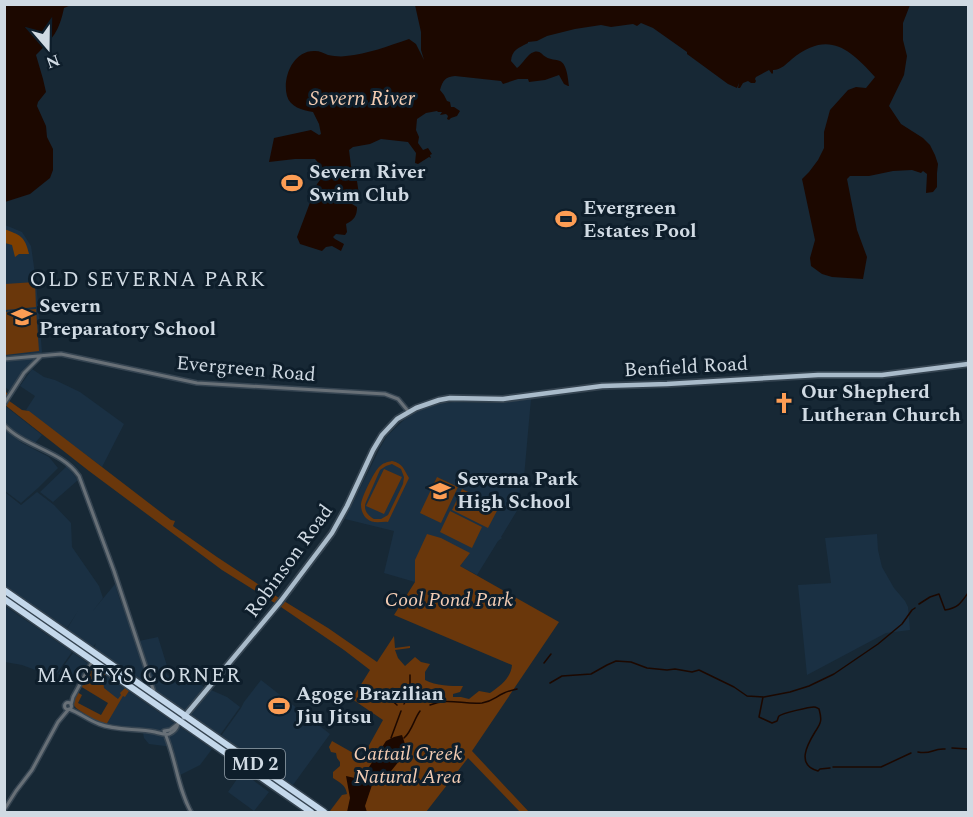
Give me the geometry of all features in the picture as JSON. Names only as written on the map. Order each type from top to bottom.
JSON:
[{"type":"highway","name":"MD 2","points":[[4,590],[154,694],[181,721],[310,813]]},
{"type":"highway","name":"MD 2","points":[[4,599],[154,703],[324,813]]},
{"type":"main road","name":"Benfield Road","points":[[408,411],[427,403],[450,398],[503,399],[603,386],[818,375],[882,375],[969,364]]},
{"type":"main road","name":"Robinson Road","points":[[181,721],[272,613],[332,533],[348,506],[376,442],[391,424],[408,411]]},
{"type":"street","name":"Evergreen Road","points":[[4,358],[61,354],[197,383],[386,394],[398,399],[408,411]]},
{"type":"street","points":[[4,404],[24,373],[42,355]]},
{"type":"street","points":[[4,425],[12,433],[29,443],[64,460],[79,476],[111,563],[154,694],[154,703]]},
{"type":"street","points":[[4,810],[32,770],[93,661]]},
{"type":"street","points":[[68,706],[103,726],[165,733],[174,731],[181,721]]},
{"type":"street","points":[[165,733],[181,792],[191,813]]},
{"type":"shaded area","name":"Severn Preparatory School","points":[[5,225],[22,232],[31,246],[41,353],[5,356]]},
{"type":"shaded area","points":[[4,229],[21,237],[26,243],[29,254],[19,254],[15,257],[12,245],[5,243]]},
{"type":"shaded area","points":[[36,358],[10,391],[5,387],[4,361]]},
{"type":"shaded area","points":[[32,369],[44,377],[80,392],[124,424],[102,467],[26,410],[35,396],[20,386]]},
{"type":"shaded area","name":"Severna Park High School","points":[[531,399],[524,477],[521,477],[518,509],[477,575],[460,566],[469,554],[415,560],[415,582],[384,573],[394,531],[345,519],[387,436],[405,419],[418,411],[438,404],[491,403]]},
{"type":"shaded area","points":[[4,405],[42,435],[35,443],[8,427],[5,421]]},
{"type":"shaded area","points":[[5,429],[22,443],[49,457],[58,468],[21,503],[5,491]]},
{"type":"shaded area","points":[[67,466],[78,480],[53,502],[40,492]]},
{"type":"shaded area","points":[[37,492],[54,505],[71,523],[72,547],[99,586],[103,598],[92,612],[115,584],[121,603],[139,641],[158,637],[167,666],[165,672],[179,686],[189,676],[240,707],[220,735],[94,648],[96,643],[93,647],[67,629],[78,611],[67,628],[5,587],[4,494],[6,493],[21,505]]},
{"type":"shaded area","points":[[877,534],[882,567],[908,607],[910,630],[886,633],[807,675],[798,585],[831,583],[825,538]]},
{"type":"shaded area","points":[[5,606],[72,652],[54,677],[22,665],[5,662]]},
{"type":"shaded area","points":[[73,653],[212,749],[200,765],[180,775],[173,747],[149,744],[143,732],[105,724],[118,702],[88,680],[78,683],[58,674]]},
{"type":"shaded area","points":[[261,680],[330,734],[293,785],[221,736]]},
{"type":"shaded area","points":[[242,772],[269,792],[254,811],[228,792]]},
{"type":"green space","points":[[35,282],[36,307],[5,310],[5,284]]},
{"type":"green space","points":[[36,309],[39,351],[5,355],[5,312]]},
{"type":"green space","points":[[5,398],[22,410],[29,411],[175,521],[173,526],[377,662],[394,636],[395,648],[410,646],[410,648],[395,650],[398,658],[405,666],[415,657],[421,662],[430,664],[425,672],[425,680],[429,682],[463,686],[460,692],[453,694],[453,697],[469,699],[479,691],[490,693],[507,678],[512,665],[394,615],[415,582],[415,560],[427,534],[441,538],[470,553],[460,566],[559,622],[472,751],[529,812],[520,812],[468,758],[426,812],[330,811],[342,795],[347,794],[344,786],[333,778],[333,772],[340,766],[340,762],[336,753],[331,752],[329,747],[332,741],[362,758],[383,720],[352,699],[370,670],[281,607],[222,570],[89,471],[5,405]]},
{"type":"green space","points":[[392,461],[401,465],[409,478],[388,522],[372,521],[363,514],[362,502],[377,470]],"holes":[[[392,464],[401,469],[404,477],[403,484],[388,515],[381,519],[369,516],[365,505],[380,470]]]},
{"type":"green space","points":[[384,469],[402,477],[384,514],[366,506]]},
{"type":"green space","points":[[437,477],[458,487],[441,523],[420,513]]},
{"type":"green space","points":[[462,489],[499,507],[488,528],[452,510]]},
{"type":"green space","points":[[450,511],[482,527],[472,548],[440,532]]},
{"type":"green space","points":[[93,665],[105,674],[104,688],[118,699],[125,688],[129,691],[125,697],[123,696],[106,725],[101,725],[73,704],[77,692],[82,695],[78,703],[101,715],[108,703],[80,686]]},
{"type":"water","points":[[5,4],[71,5],[64,8],[54,34],[36,55],[46,92],[37,106],[53,149],[53,170],[50,178],[30,194],[5,202]]},
{"type":"water","name":"Severn River","points":[[415,5],[910,5],[903,23],[903,40],[907,56],[904,75],[889,106],[901,124],[930,145],[938,164],[937,187],[933,192],[926,193],[927,174],[923,171],[921,173],[912,170],[869,176],[850,176],[847,179],[857,230],[867,257],[863,279],[832,277],[822,274],[811,266],[810,258],[815,240],[802,179],[818,160],[824,148],[824,132],[830,110],[848,90],[856,87],[866,88],[875,77],[847,51],[827,44],[805,50],[781,68],[773,70],[772,74],[769,70],[756,77],[755,83],[748,81],[738,88],[739,83],[737,88],[728,84],[653,28],[641,23],[637,26],[633,24],[611,27],[601,25],[575,29],[528,42],[513,54],[511,61],[517,68],[532,53],[539,52],[564,65],[569,86],[564,84],[559,75],[545,80],[529,82],[528,79],[518,79],[503,84],[501,81],[449,77],[443,81],[440,90],[450,102],[451,107],[460,111],[457,116],[449,120],[446,114],[440,115],[442,112],[437,111],[426,113],[417,119],[418,143],[423,150],[428,148],[432,154],[431,158],[418,164],[415,163],[416,153],[408,142],[381,139],[349,150],[359,195],[352,200],[357,210],[351,221],[346,224],[347,232],[345,235],[336,234],[333,237],[344,244],[341,251],[332,246],[322,251],[300,244],[297,237],[317,184],[326,172],[315,159],[269,162],[274,138],[311,130],[321,134],[313,112],[294,105],[287,96],[286,81],[295,60],[307,52],[317,51],[337,56],[354,55],[409,39],[416,44],[424,60]]},
{"type":"water","points":[[402,735],[406,747],[404,755],[383,781],[373,782],[365,806],[367,812],[347,812],[350,798],[346,776],[359,779],[386,741]]},
{"type":"waterway","points":[[919,604],[939,594],[945,610],[959,605],[968,593]]},
{"type":"waterway","points":[[550,683],[562,676],[591,674],[616,661],[631,662],[647,668],[692,672],[699,670],[747,696],[764,697],[790,692],[834,674],[878,644],[902,624],[915,608]]},
{"type":"waterway","points":[[544,663],[551,654]]},
{"type":"waterway","points":[[410,675],[410,693]]},
{"type":"waterway","points":[[430,705],[450,701],[482,703],[517,689]]},
{"type":"waterway","points":[[375,691],[397,705]]},
{"type":"waterway","points":[[404,704],[408,697]]},
{"type":"waterway","points":[[763,697],[759,717],[772,723],[785,713],[811,707],[819,709],[821,721],[809,743],[805,759],[811,768],[818,771],[830,768]]},
{"type":"waterway","points":[[391,738],[401,711]]},
{"type":"waterway","points":[[404,738],[420,711]]},
{"type":"waterway","points":[[952,748],[968,749]]},
{"type":"waterway","points":[[918,752],[926,753],[945,749]]},
{"type":"waterway","points":[[833,767],[881,767],[911,753]]},
{"type":"place","name":"Severn River Swim Club","points":[[292,183]]},
{"type":"place","name":"Evergreen Estates Pool","points":[[566,219]]},
{"type":"place","name":"Severn Preparatory School","points":[[22,317]]},
{"type":"place","name":"Our Shepherd Lutheran Church","points":[[784,403]]},
{"type":"place","name":"Severna Park High School","points":[[440,491]]},
{"type":"place","name":"Agoge Brazilian Jiu Jitsu","points":[[279,706]]},
{"type":"district","name":"OLD SEVERNA PARK","points":[[148,280]]},
{"type":"district","name":"MACEYS CORNER","points":[[139,676]]},
{"type":"park label","name":"Cool Pond Park","points":[[449,600]]},
{"type":"park label","name":"Cattail Creek Natural Area","points":[[408,766]]}]
